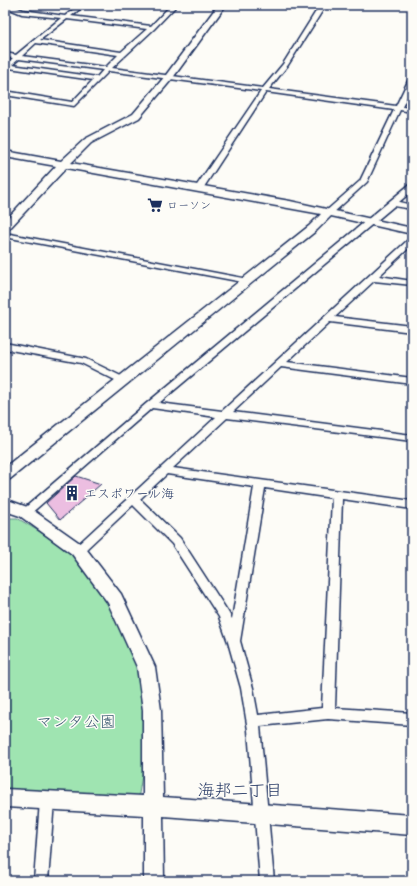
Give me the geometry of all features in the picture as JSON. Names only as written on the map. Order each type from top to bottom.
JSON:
[{"type":"street","points":[[6,5],[22,12],[152,28]]},
{"type":"street","points":[[6,67],[35,41],[82,5]]},
{"type":"street","points":[[5,93],[74,104],[122,54],[152,28],[174,5]]},
{"type":"street","points":[[5,227],[63,164],[88,142],[136,116],[169,77],[222,5]]},
{"type":"street","points":[[199,188],[264,90],[285,65],[323,5]]},
{"type":"street","points":[[35,41],[122,54]]},
{"type":"street","points":[[5,55],[412,110]]},
{"type":"street","points":[[6,67],[99,79]]},
{"type":"street","points":[[5,475],[313,228],[364,182],[412,79]]},
{"type":"street","points":[[5,154],[329,212],[412,231]]},
{"type":"street","points":[[25,512],[150,405],[412,187]]},
{"type":"street","points":[[393,203],[412,207]]},
{"type":"street","points":[[5,235],[248,281]]},
{"type":"street","points":[[78,550],[412,242]]},
{"type":"street","points":[[401,252],[412,255]]},
{"type":"street","points":[[373,278],[412,283]]},
{"type":"street","points":[[329,319],[412,330]]},
{"type":"street","points":[[5,346],[82,361],[122,380]]},
{"type":"street","points":[[280,364],[412,381]]},
{"type":"street","points":[[150,405],[412,438]]},
{"type":"street","points":[[164,470],[412,505]]},
{"type":"street","points":[[234,642],[260,484]]},
{"type":"street","points":[[328,713],[337,495]]},
{"type":"street","points":[[133,499],[176,541],[224,615],[234,642],[247,688],[253,721],[267,881]]},
{"type":"street","points":[[5,505],[25,512],[78,550],[115,598],[146,667],[152,710],[154,881]]},
{"type":"street","points":[[253,721],[328,713],[412,719]]},
{"type":"street","points":[[5,798],[154,806],[412,825]]},
{"type":"street","points":[[41,881],[47,801]]},
{"type":"green space","name":"マンタ公園","points":[[5,518],[17,518],[55,541],[73,556],[110,600],[134,655],[145,694],[144,762],[138,800],[5,789]]},
{"type":"building","name":"エスポワール海","points":[[76,476],[101,484],[60,520],[46,503]]},
{"type":"place","name":"ローソン","points":[[155,205]]},
{"type":"place","name":"エスポワール海","points":[[72,493]]},
{"type":"district","name":"海邦二丁目","points":[[240,790]]}]
